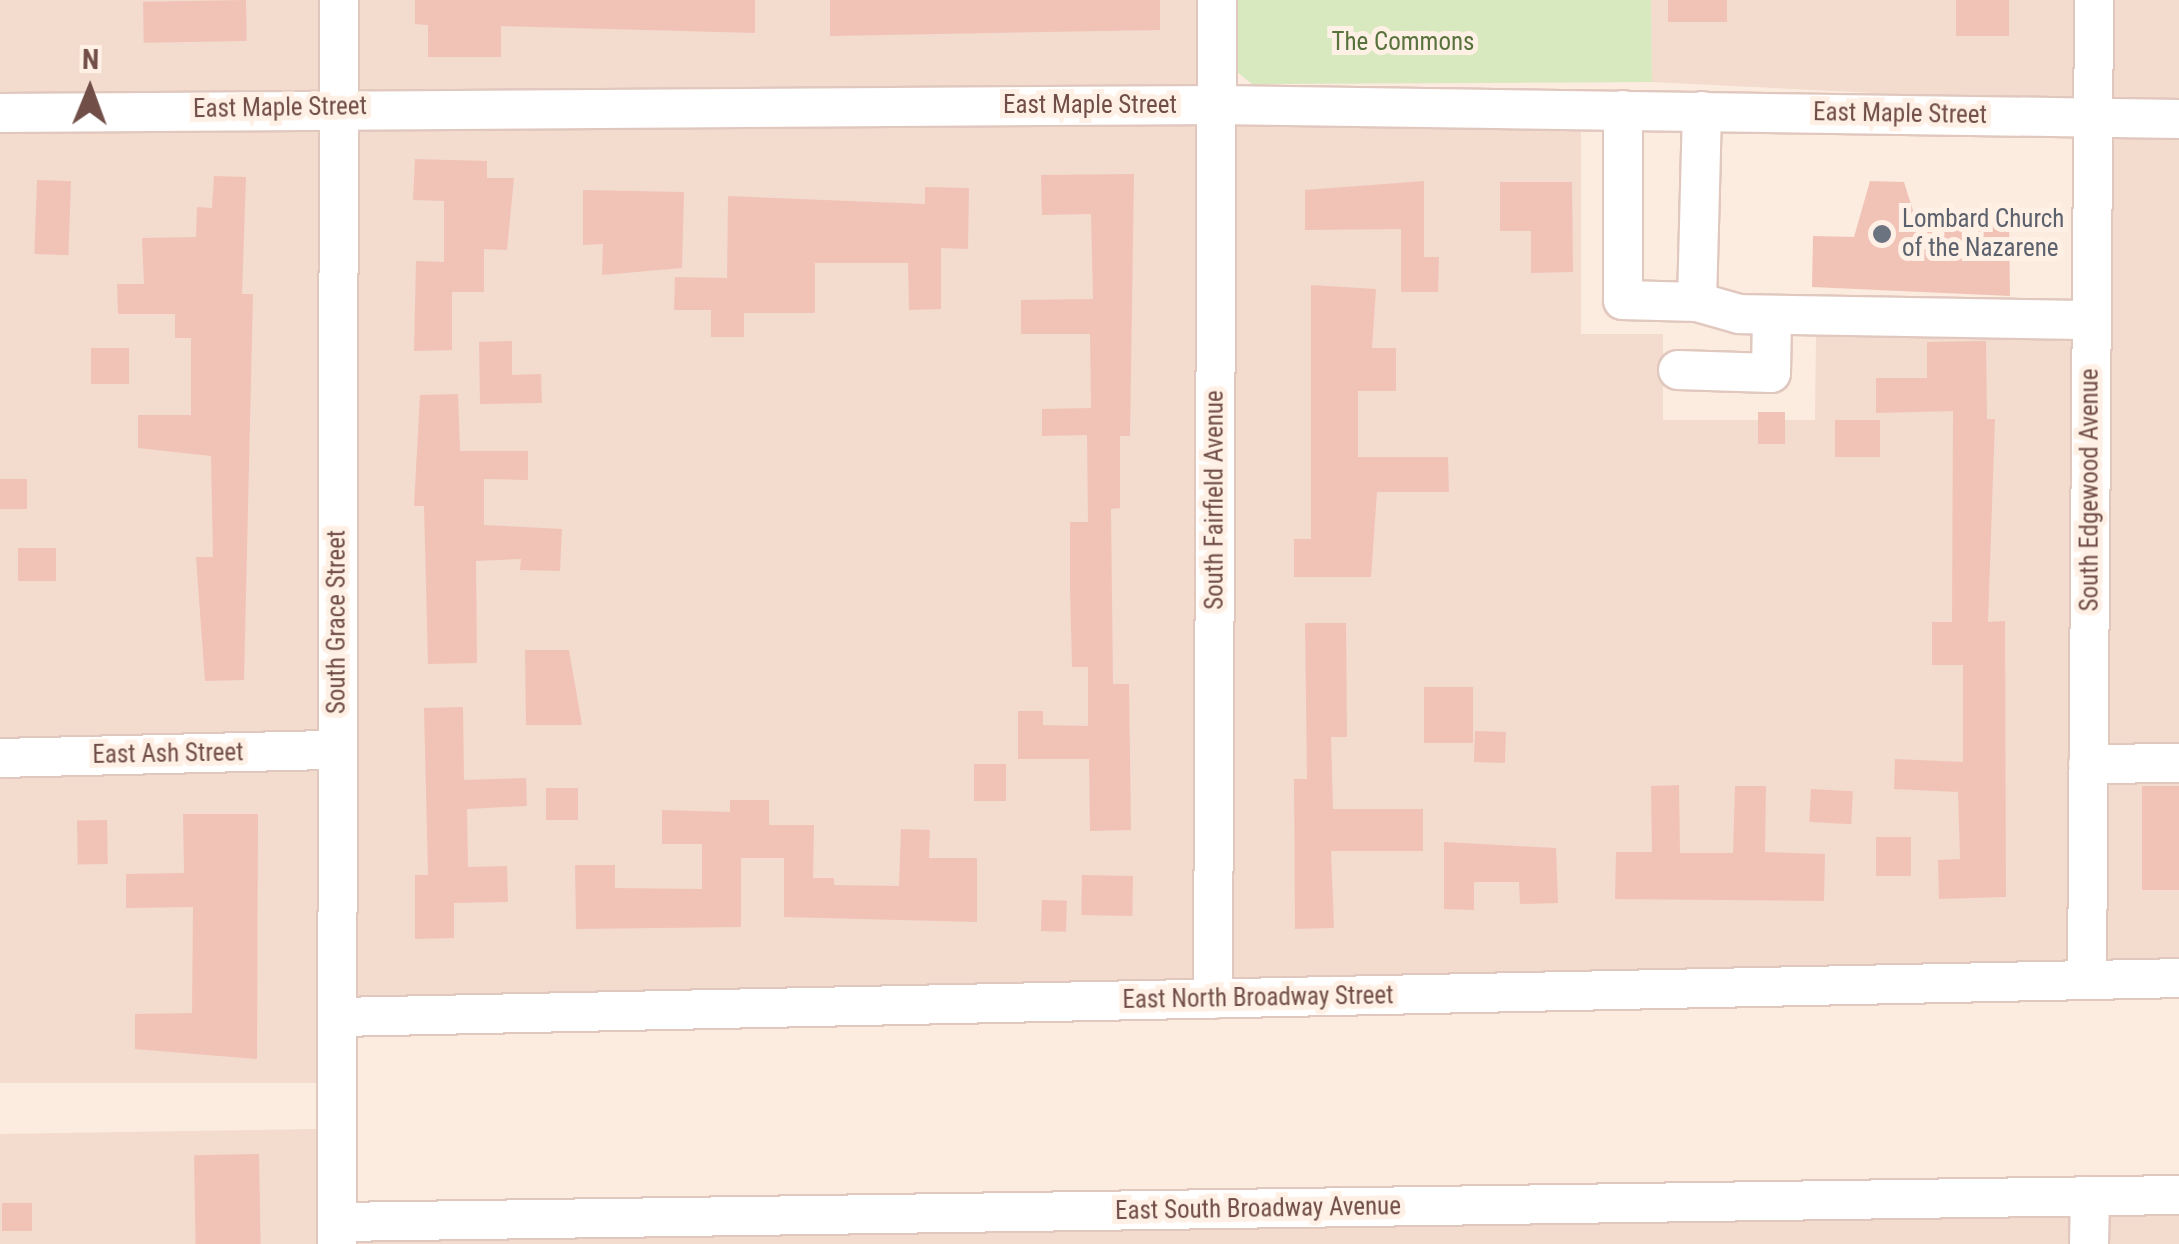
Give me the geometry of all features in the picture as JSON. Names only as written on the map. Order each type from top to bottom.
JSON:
[{"type":"street","name":"South Grace Street","points":[[337,1233],[339,0]]},
{"type":"street","name":"South Fairfield Avenue","points":[[1213,999],[1217,0]]},
{"type":"street","name":"South Edgewood Avenue","points":[[2086,980],[2094,0]]},
{"type":"street","name":"East Maple Street","points":[[0,113],[340,107],[1218,105],[2179,119]]},
{"type":"street","points":[[1623,110],[1623,300],[1697,302],[1772,315],[2091,320]]},
{"type":"street","points":[[1697,302],[1702,111]]},
{"type":"street","points":[[1678,370],[1772,373],[1772,315]]},
{"type":"street","name":"East Ash Street","points":[[0,758],[336,750]]},
{"type":"street","points":[[2088,764],[2179,763]]},
{"type":"street","name":"East North Broadway Street","points":[[338,1017],[2179,978]]},
{"type":"street","name":"East South Broadway Avenue","points":[[337,1233],[1215,1227],[2179,1195]]},
{"type":"street","points":[[2089,1244],[2090,1196]]},
{"type":"shaded area","points":[[0,0],[323,0],[323,748],[0,748]]},
{"type":"shaded area","points":[[355,0],[1206,0],[1206,1002],[355,1002]]},
{"type":"shaded area","points":[[1651,0],[2077,0],[2078,103],[1652,82]]},
{"type":"shaded area","points":[[2103,0],[2179,0],[2179,964],[2103,964]]},
{"type":"shaded area","points":[[1581,118],[1581,334],[1663,334],[1663,420],[1815,420],[1816,336],[2084,337],[2074,965],[1225,983],[1233,119]]},
{"type":"shaded area","points":[[0,766],[327,766],[327,1083],[0,1083]]},
{"type":"shaded area","points":[[317,1129],[318,1236],[2179,1207],[2179,1244],[0,1244],[0,1134]]},
{"type":"green space","name":"The Commons","points":[[1235,0],[1651,0],[1652,82],[1252,84],[1236,71]]},
{"type":"building","points":[[246,0],[247,41],[144,43],[143,2]]},
{"type":"building","points":[[415,0],[755,0],[755,33],[501,26],[501,57],[428,57],[428,25],[415,24]]},
{"type":"building","points":[[830,0],[1160,0],[1160,30],[830,36]]},
{"type":"building","points":[[1668,0],[1727,0],[1727,22],[1668,22]]},
{"type":"building","points":[[1956,0],[2009,0],[2009,36],[1956,36]]},
{"type":"building","points":[[415,159],[487,161],[487,178],[514,178],[507,250],[484,249],[484,292],[452,292],[452,350],[414,351],[416,261],[444,262],[444,201],[413,200]]},
{"type":"building","points":[[1134,174],[1130,436],[1120,436],[1120,508],[1111,509],[1113,684],[1129,684],[1131,830],[1090,831],[1089,759],[1018,759],[1018,711],[1043,711],[1043,725],[1088,726],[1088,667],[1072,667],[1070,588],[1070,522],[1088,522],[1087,435],[1042,436],[1042,409],[1091,408],[1090,334],[1021,334],[1021,300],[1093,299],[1091,214],[1042,215],[1041,175]]},
{"type":"building","points":[[214,176],[246,177],[242,294],[253,294],[244,680],[205,681],[196,557],[213,557],[211,456],[138,448],[138,415],[191,415],[191,338],[175,338],[175,314],[118,314],[117,284],[144,284],[142,238],[196,237],[197,207],[212,208]]},
{"type":"building","points":[[37,180],[71,181],[68,255],[34,254]]},
{"type":"building","points":[[1424,181],[1424,257],[1439,257],[1438,292],[1401,292],[1401,229],[1305,230],[1305,190]]},
{"type":"building","points":[[1870,181],[1904,182],[1914,214],[2009,214],[2010,296],[1812,287],[1813,236],[1854,237]]},
{"type":"building","points":[[1500,182],[1572,182],[1573,272],[1531,273],[1531,231],[1500,231]]},
{"type":"building","points":[[925,187],[969,188],[968,249],[941,248],[941,309],[909,310],[908,263],[815,263],[815,313],[744,313],[744,337],[711,337],[711,310],[674,310],[675,277],[727,278],[728,196],[925,204]]},
{"type":"building","points":[[583,190],[684,192],[682,268],[602,275],[603,244],[583,245]]},
{"type":"building","points":[[1311,285],[1376,289],[1372,348],[1396,348],[1396,391],[1358,391],[1358,457],[1448,457],[1449,492],[1377,492],[1371,577],[1294,577],[1294,539],[1311,539]]},
{"type":"building","points":[[512,341],[512,375],[541,374],[542,403],[480,404],[479,342]]},
{"type":"building","points":[[1986,341],[1987,419],[1995,419],[1988,622],[2005,621],[2006,897],[1939,899],[1938,860],[1960,859],[1958,792],[1894,789],[1895,759],[1963,762],[1963,665],[1932,665],[1932,622],[1952,622],[1953,411],[1876,413],[1876,378],[1927,378],[1927,342]]},
{"type":"building","points":[[91,348],[129,348],[129,384],[91,384]]},
{"type":"building","points":[[458,394],[460,451],[528,451],[528,480],[484,479],[484,525],[562,529],[560,571],[520,570],[521,559],[476,561],[477,663],[428,664],[424,506],[414,506],[420,395]]},
{"type":"building","points":[[1758,412],[1785,412],[1785,444],[1758,444]]},
{"type":"building","points":[[1835,420],[1880,420],[1880,457],[1835,457]]},
{"type":"building","points":[[0,479],[27,479],[27,509],[0,509]]},
{"type":"building","points":[[18,548],[56,548],[56,581],[18,581]]},
{"type":"building","points":[[1305,623],[1346,623],[1347,737],[1331,737],[1333,809],[1423,809],[1423,851],[1331,851],[1334,928],[1295,929],[1294,779],[1307,779]]},
{"type":"building","points":[[525,650],[569,650],[582,725],[526,725]]},
{"type":"building","points":[[1424,687],[1473,687],[1473,743],[1424,743]]},
{"type":"building","points":[[463,707],[464,780],[526,778],[527,806],[467,809],[468,867],[507,866],[508,902],[454,903],[454,938],[415,939],[415,875],[428,875],[424,708]]},
{"type":"building","points":[[1475,731],[1506,732],[1505,763],[1474,762]]},
{"type":"building","points":[[974,764],[1006,764],[1006,801],[974,801]]},
{"type":"building","points":[[1679,785],[1680,853],[1733,853],[1735,786],[1766,786],[1765,852],[1825,854],[1824,901],[1615,899],[1616,852],[1652,852],[1651,786]]},
{"type":"building","points":[[2142,786],[2179,786],[2179,890],[2142,890]]},
{"type":"building","points":[[546,788],[578,788],[578,820],[546,820]]},
{"type":"building","points":[[1811,789],[1853,791],[1851,824],[1809,822]]},
{"type":"building","points":[[730,800],[769,800],[769,825],[814,825],[813,878],[834,878],[834,885],[899,886],[901,829],[930,830],[929,858],[977,858],[977,922],[784,917],[784,858],[741,858],[741,927],[576,929],[575,865],[615,865],[615,888],[702,889],[702,844],[662,844],[662,810],[730,812]]},
{"type":"building","points":[[183,814],[258,814],[257,1059],[135,1049],[135,1014],[192,1013],[193,907],[126,908],[126,874],[184,873]]},
{"type":"building","points":[[107,820],[108,864],[78,865],[77,821]]},
{"type":"building","points":[[1876,837],[1911,837],[1911,876],[1876,876]]},
{"type":"building","points":[[1444,842],[1556,848],[1558,903],[1520,904],[1519,882],[1474,882],[1474,910],[1444,909]]},
{"type":"building","points":[[1082,875],[1133,876],[1132,916],[1081,915]]},
{"type":"building","points":[[1042,900],[1067,901],[1066,932],[1041,931]]},
{"type":"building","points":[[259,1154],[261,1244],[196,1244],[194,1155]]},
{"type":"building","points":[[2,1203],[32,1203],[32,1231],[2,1231]]},
{"type":"place","name":"Lombard Church of the Nazarene","points":[[1882,234]]}]
